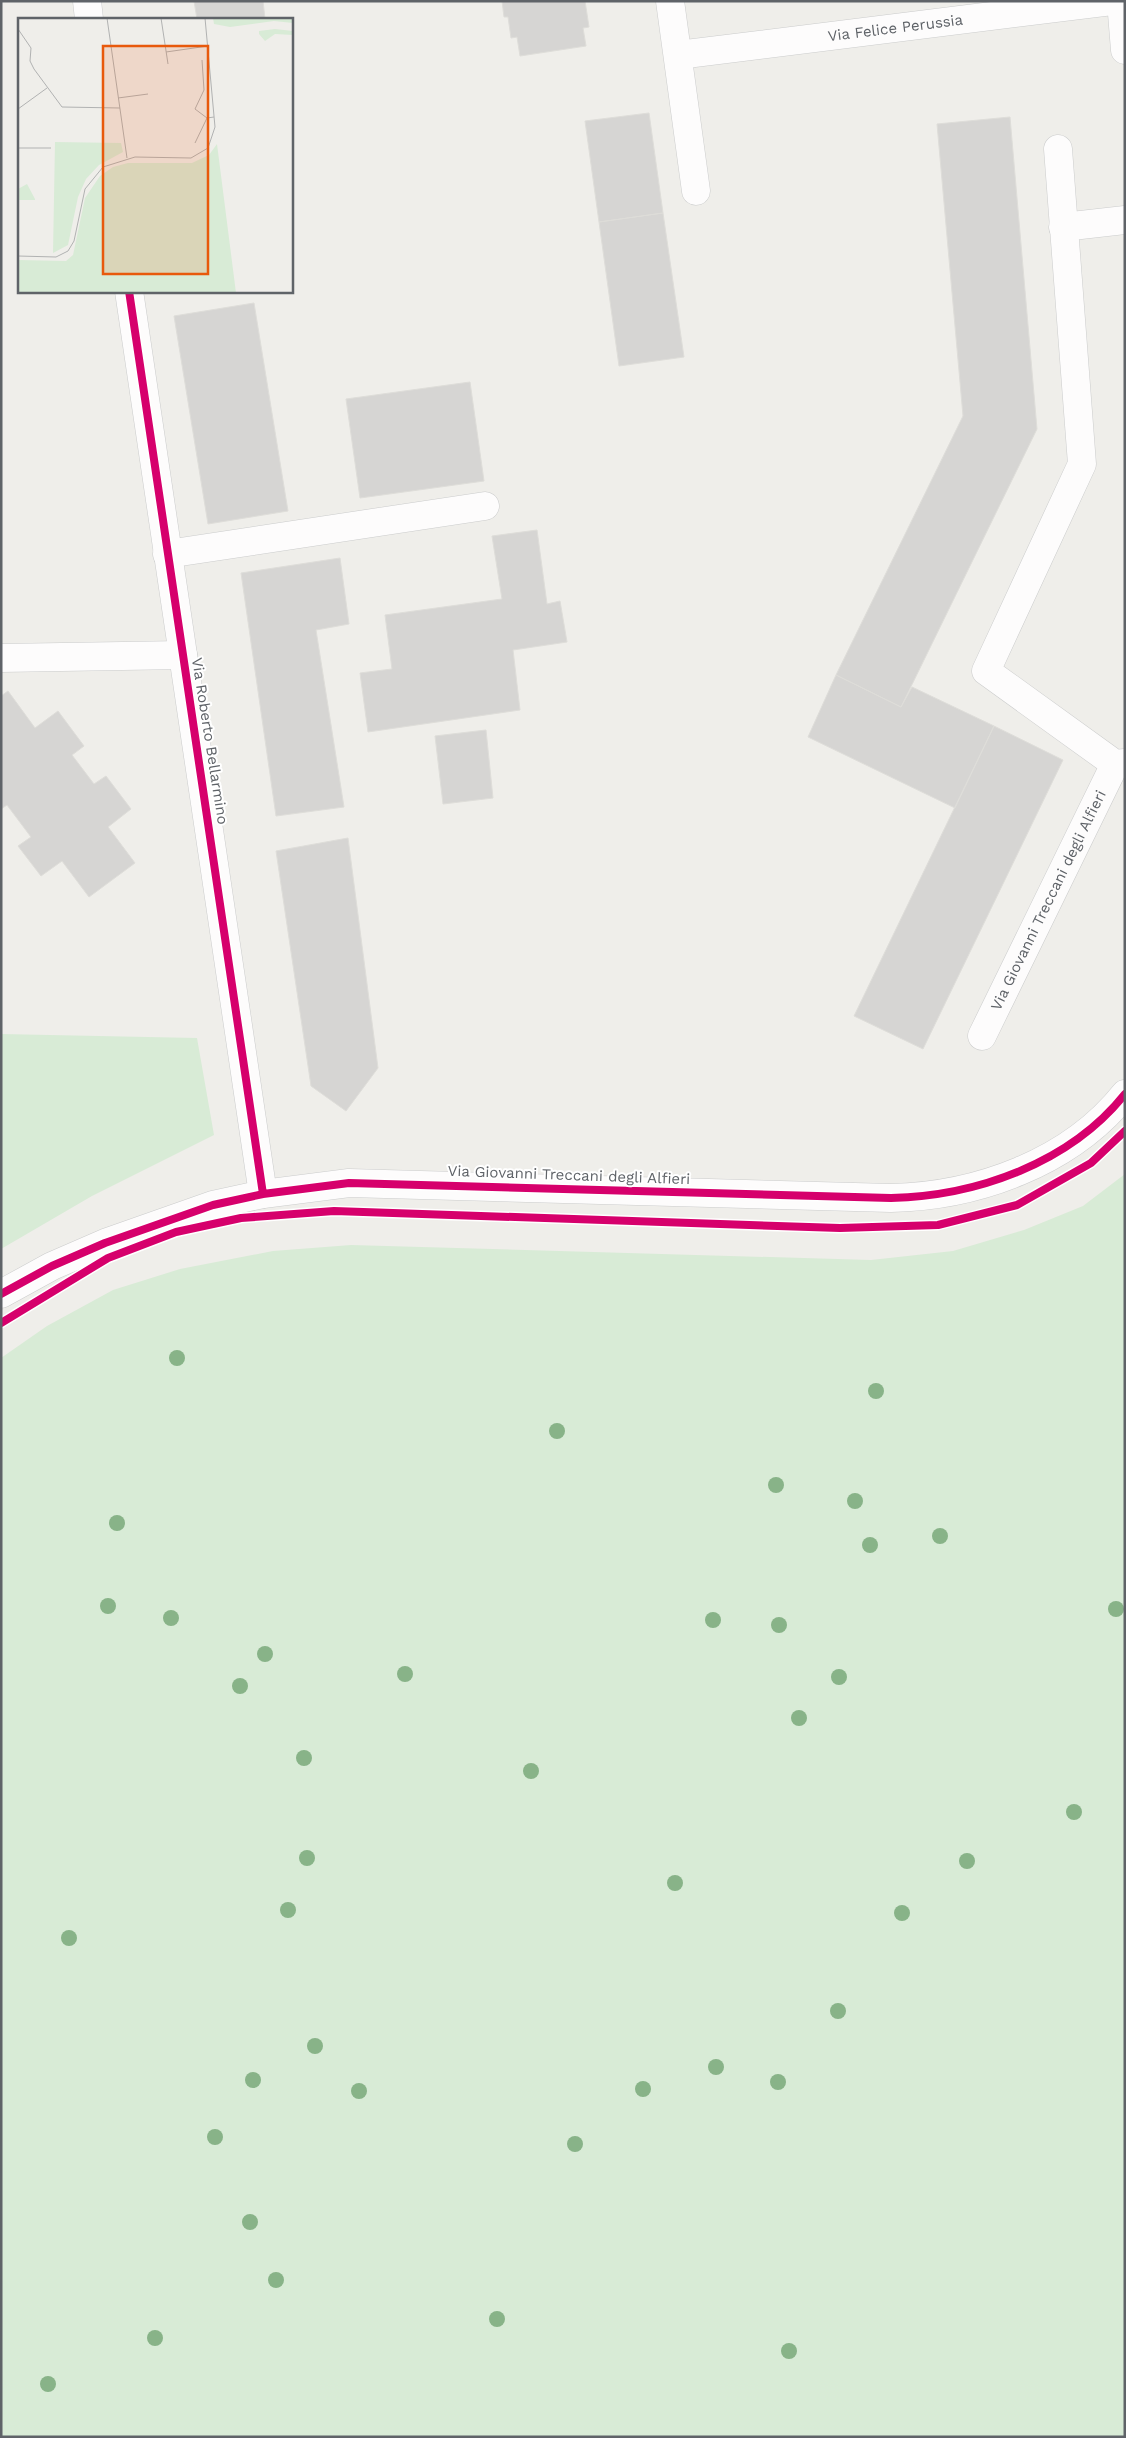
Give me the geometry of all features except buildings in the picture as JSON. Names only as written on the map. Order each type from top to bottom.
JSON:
[{"type":"street","points":[[87,1],[89,18]]},
{"type":"street","points":[[670,1],[696,190]]},
{"type":"street","name":"Via Felice Perussia","points":[[678,55],[1112,1]]},
{"type":"street","points":[[1121,1],[1125,50]]},
{"type":"street","name":"Via Giovanni Treccani degli Alfieri","points":[[982,1036],[1120,763],[986,672],[1082,464],[1058,149]]},
{"type":"street","points":[[1063,227],[1125,220]]},
{"type":"street","name":"Via Roberto Bellarmino","points":[[129,292],[263,1194]]},
{"type":"street","points":[[167,554],[485,506]]},
{"type":"street","points":[[1,658],[183,655]]},
{"type":"street","name":"Via Giovanni Treccani degli Alfieri","points":[[1,1294],[52,1266],[105,1243],[213,1206],[263,1194],[349,1182],[920,1198],[966,1190],[1006,1176],[1035,1163],[1088,1132],[1125,1094]]},
{"type":"green space","points":[[1,1034],[197,1038],[214,1135],[92,1196],[1,1249]]},
{"type":"green space","points":[[1125,1174],[1125,2437],[1,2437],[1,1358],[47,1326],[113,1290],[180,1269],[273,1251],[351,1245],[871,1260],[953,1251],[1024,1230],[1083,1206]]},
{"type":"cycle path","points":[[129,292],[263,1194]]},
{"type":"cycle path","points":[[1,1294],[52,1266],[105,1243],[213,1205],[263,1194],[349,1183],[891,1198],[956,1191],[1020,1171],[1049,1157],[1077,1139],[1103,1118],[1125,1094]]},
{"type":"cycle path","points":[[1,1323],[108,1258],[176,1232],[241,1218],[334,1211],[840,1228],[938,1225],[1017,1205],[1091,1163],[1125,1131]]}]
